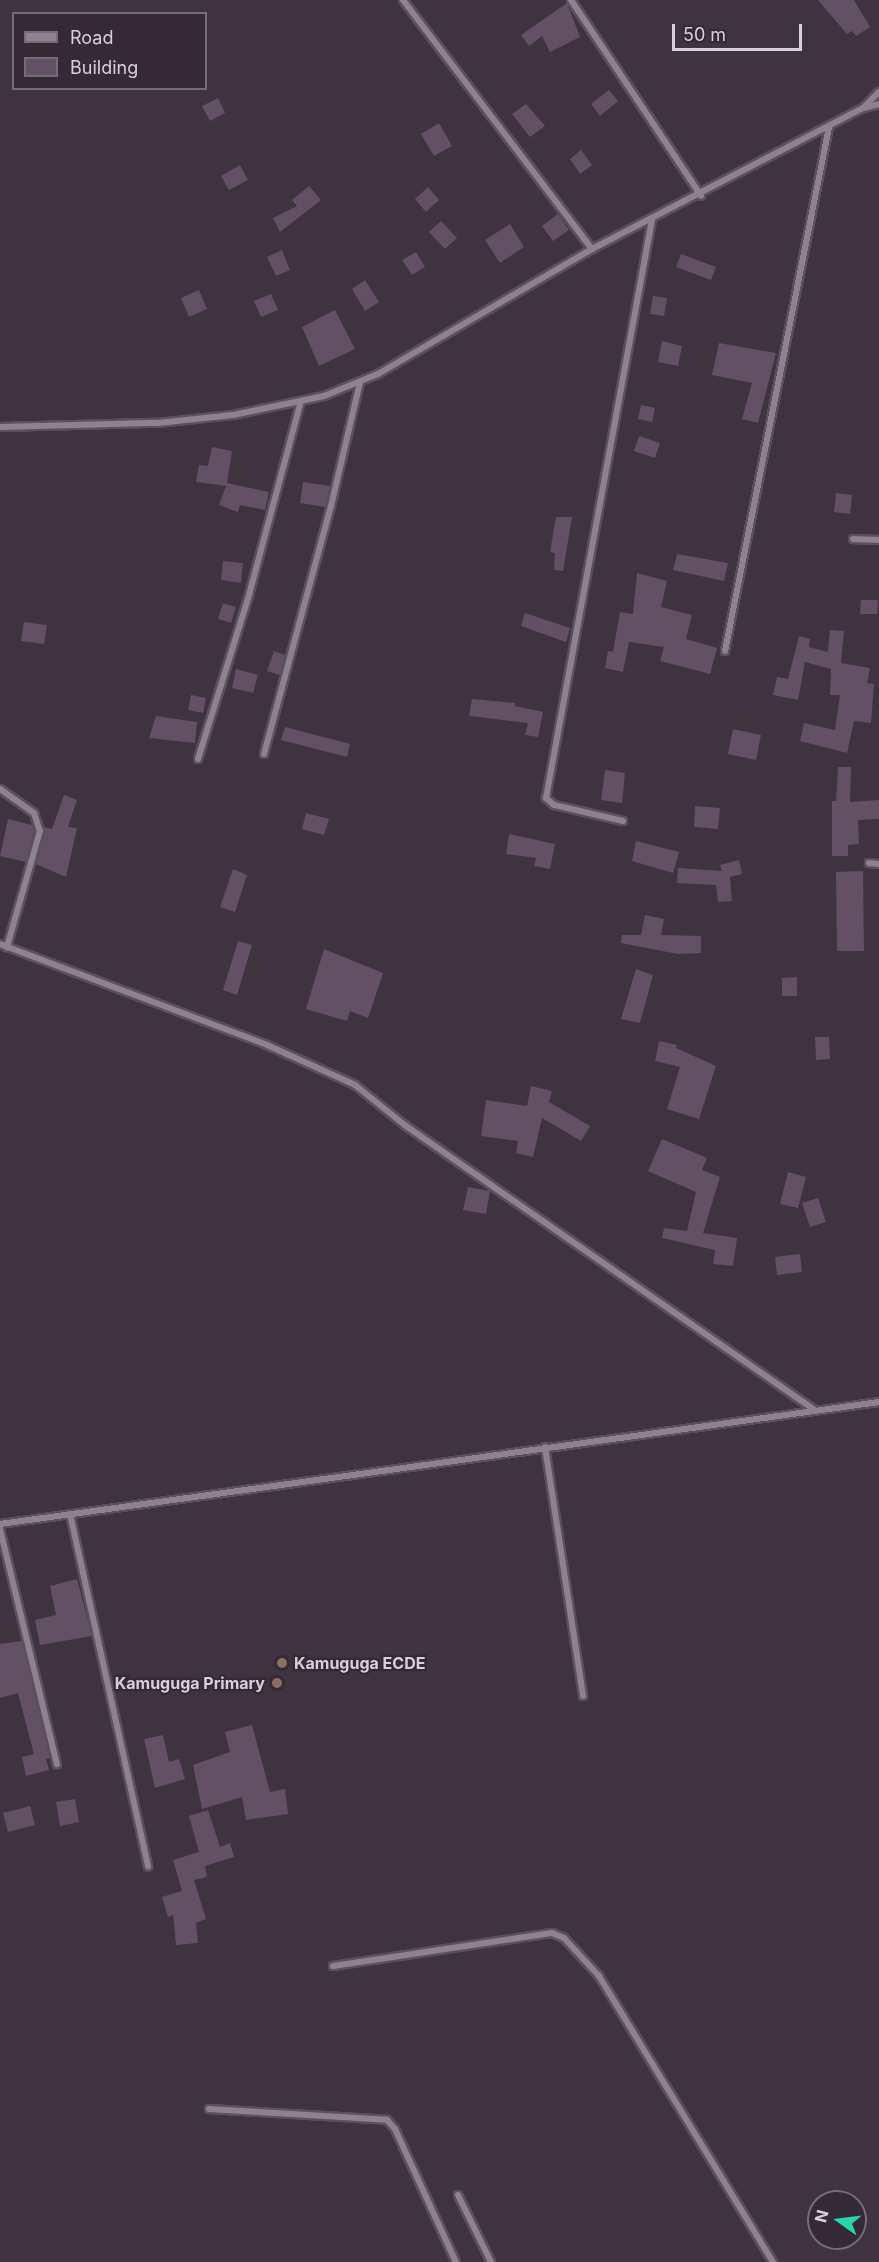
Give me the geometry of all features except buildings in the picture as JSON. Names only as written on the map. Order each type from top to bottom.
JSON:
[{"type":"street","points":[[403,0],[592,249]]},
{"type":"street","points":[[572,0],[701,195]]},
{"type":"street","points":[[863,108],[879,92]]},
{"type":"street","points":[[0,427],[158,423],[300,404],[360,382],[592,249],[701,195],[863,108],[879,104]]},
{"type":"street","points":[[725,651],[829,127]]},
{"type":"street","points":[[623,821],[554,805],[546,798],[652,220]]},
{"type":"street","points":[[264,754],[332,506],[360,382]]},
{"type":"street","points":[[198,759],[249,595],[300,404]]},
{"type":"street","points":[[853,539],[879,540]]},
{"type":"street","points":[[0,789],[34,813],[40,831],[7,947]]},
{"type":"street","points":[[869,863],[879,864]]},
{"type":"street","points":[[0,944],[267,1045],[355,1085],[406,1126],[813,1409]]},
{"type":"street","points":[[0,1524],[813,1409],[879,1402]]},
{"type":"street","points":[[545,1447],[583,1696]]},
{"type":"street","points":[[70,1514],[148,1866]]},
{"type":"street","points":[[0,1528],[57,1764]]},
{"type":"street","points":[[333,1966],[552,1933],[564,1938],[599,1976],[773,2262]]},
{"type":"street","points":[[209,2109],[387,2121],[394,2129],[456,2262]]},
{"type":"street","points":[[458,2195],[491,2262]]},
{"type":"place","name":"Kamuguga ECDE","points":[[282,1663]]},
{"type":"place","name":"Kamuguga Primary","points":[[277,1683]]}]
